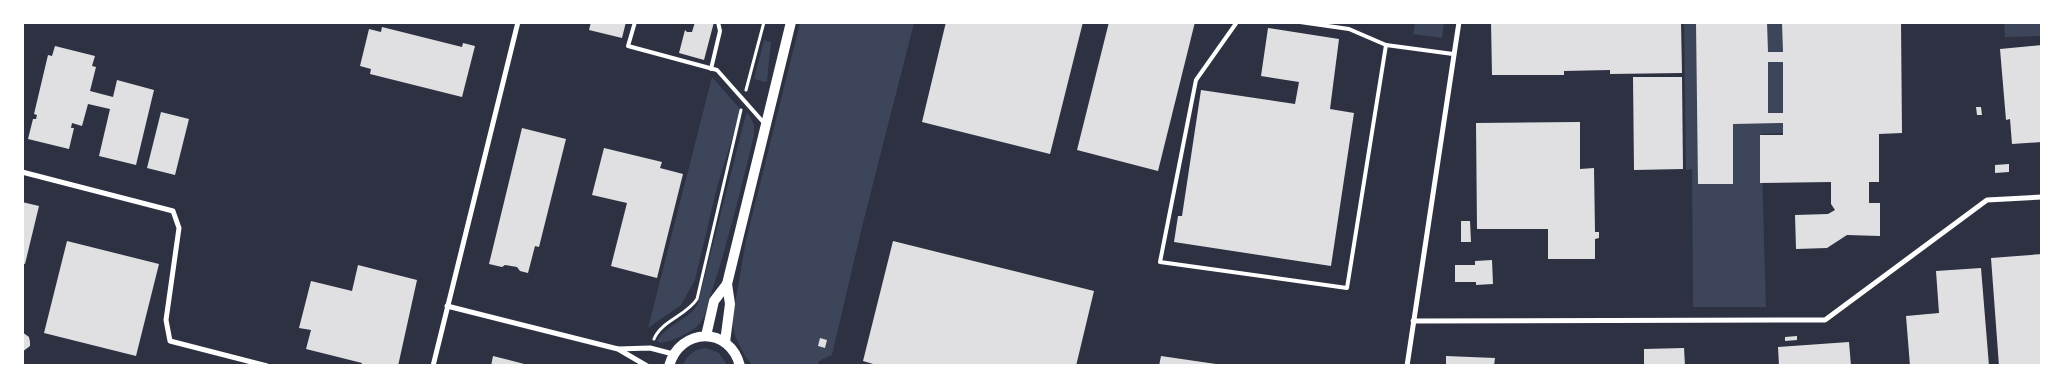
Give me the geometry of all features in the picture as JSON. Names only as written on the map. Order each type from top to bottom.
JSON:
[{"type":"main road","points":[[724,342],[730,304],[727,284],[791,22]]},
{"type":"main road","points":[[706,336],[714,301],[727,284]]},
{"type":"main road","points":[[669,366],[673,354],[687,340],[706,336],[724,342],[734,351],[740,366]]},
{"type":"street","points":[[433,366],[518,22]]},
{"type":"street","points":[[1407,366],[1458,22]]},
{"type":"street","points":[[22,172],[173,211],[179,228],[166,320],[170,341],[267,366]]},
{"type":"street","points":[[1413,321],[1825,320],[1987,200],[2042,197]]},
{"type":"street","points":[[447,306],[618,349],[648,366]]},
{"type":"street","points":[[618,349],[650,348],[673,354]]},
{"type":"lane","points":[[635,22],[628,46],[717,70],[766,125]]},
{"type":"lane","points":[[711,69],[720,31],[718,22]]},
{"type":"lane","points":[[1237,22],[1196,80],[1160,262],[1347,288],[1386,45]]},
{"type":"lane","points":[[1300,22],[1349,29],[1386,45],[1453,54]]},
{"type":"path","points":[[650,348],[656,334],[686,312],[697,299],[764,22]]},
{"type":"shaded area","points":[[800,23],[914,23],[862,227],[832,355],[819,361],[818,365],[753,366],[745,356],[735,336],[732,321],[746,240]]},
{"type":"shaded area","points":[[1415,23],[1444,23],[1442,38],[1413,34]]},
{"type":"shaded area","points":[[1684,23],[1783,23],[1785,133],[1761,134],[1766,307],[1693,307],[1692,169],[1686,170]]},
{"type":"shaded area","points":[[2004,23],[2041,23],[2041,36],[2005,37]]},
{"type":"shaded area","points":[[764,40],[771,42],[767,81],[765,82],[754,79]]},
{"type":"shaded area","points":[[712,77],[741,110],[717,187],[695,280],[681,305],[648,328]]},
{"type":"shaded area","points":[[748,113],[754,125],[754,135],[729,235],[706,313],[700,323],[692,330],[676,339],[660,343],[657,341],[662,335],[690,313],[698,303],[746,114]]},
{"type":"shaded area","points":[[706,348],[719,353],[727,365],[683,365],[692,353]]},
{"type":"building","points":[[591,22],[626,22],[622,38],[589,30]]},
{"type":"building","points":[[695,22],[714,22],[704,60],[679,53],[685,30],[692,32]]},
{"type":"building","points":[[946,22],[1083,22],[1050,154],[922,122]]},
{"type":"building","points":[[1109,22],[1195,22],[1158,171],[1077,150]]},
{"type":"building","points":[[1491,22],[1681,22],[1682,73],[1610,74],[1610,70],[1564,71],[1564,75],[1492,75]]},
{"type":"building","points":[[1696,22],[1767,22],[1768,52],[1783,52],[1782,22],[1901,22],[1902,133],[1879,134],[1879,182],[1869,182],[1869,203],[1880,203],[1880,236],[1847,235],[1827,248],[1796,249],[1795,215],[1828,214],[1835,210],[1831,204],[1831,182],[1760,183],[1760,135],[1783,135],[1783,123],[1733,124],[1733,184],[1698,184]],"holes":[[[1768,62],[1783,62],[1783,113],[1768,113]]]},
{"type":"building","points":[[382,27],[462,47],[463,43],[475,46],[462,97],[370,74],[371,69],[360,66],[369,29],[381,32]]},
{"type":"building","points":[[1268,28],[1339,39],[1330,109],[1354,113],[1331,266],[1174,242],[1178,216],[1182,216],[1201,90],[1295,104],[1299,82],[1261,76]]},
{"type":"building","points":[[2042,45],[2042,142],[2012,144],[2010,119],[2006,120],[2000,49]]},
{"type":"building","points":[[55,46],[95,56],[92,66],[96,67],[90,91],[113,97],[117,80],[154,90],[136,165],[99,156],[110,109],[88,104],[82,126],[72,123],[71,128],[74,128],[69,149],[28,139],[33,119],[36,119],[37,115],[34,114],[48,55],[52,56]]},
{"type":"building","points":[[1633,77],[1682,77],[1683,169],[1634,170]]},
{"type":"building","points":[[1976,107],[1981,107],[1982,115],[1977,115]]},
{"type":"building","points":[[161,112],[189,119],[175,175],[147,168]]},
{"type":"building","points":[[1580,122],[1580,169],[1594,168],[1595,232],[1599,232],[1599,238],[1595,239],[1595,259],[1548,259],[1548,229],[1477,229],[1476,123]]},
{"type":"building","points":[[522,128],[566,139],[539,247],[535,246],[528,273],[520,271],[517,267],[505,265],[502,267],[489,264]]},
{"type":"building","points":[[604,148],[662,162],[660,168],[683,174],[657,278],[611,266],[627,203],[592,195]]},
{"type":"building","points":[[2009,164],[2009,172],[1995,173],[1995,165]]},
{"type":"building","points":[[22,202],[39,206],[25,264],[22,263]]},
{"type":"building","points":[[1461,221],[1470,221],[1471,242],[1461,242]]},
{"type":"building","points":[[67,241],[159,264],[136,356],[44,333]]},
{"type":"building","points":[[893,241],[1094,291],[1076,366],[880,366],[863,361]]},
{"type":"building","points":[[2042,254],[2042,366],[1999,366],[1991,258]]},
{"type":"building","points":[[1492,260],[1493,284],[1476,285],[1476,282],[1455,282],[1455,265],[1475,265],[1475,261]]},
{"type":"building","points":[[358,265],[417,280],[398,366],[361,366],[362,363],[306,349],[311,330],[299,328],[311,281],[352,291]]},
{"type":"building","points":[[1981,268],[1989,366],[1910,366],[1906,316],[1939,313],[1936,271]]},
{"type":"building","points":[[22,332],[29,337],[30,346],[22,352]]},
{"type":"building","points":[[1797,336],[1797,340],[1785,341],[1785,337]]},
{"type":"building","points":[[820,338],[827,340],[825,348],[818,346]]},
{"type":"building","points":[[1849,342],[1851,366],[1779,366],[1778,347]]},
{"type":"building","points":[[1684,348],[1685,366],[1644,366],[1644,349]]},
{"type":"building","points":[[493,356],[528,365],[491,366]]},
{"type":"building","points":[[1161,356],[1216,364],[1216,366],[1159,366]]},
{"type":"building","points":[[1446,356],[1495,358],[1494,366],[1446,366]]}]
